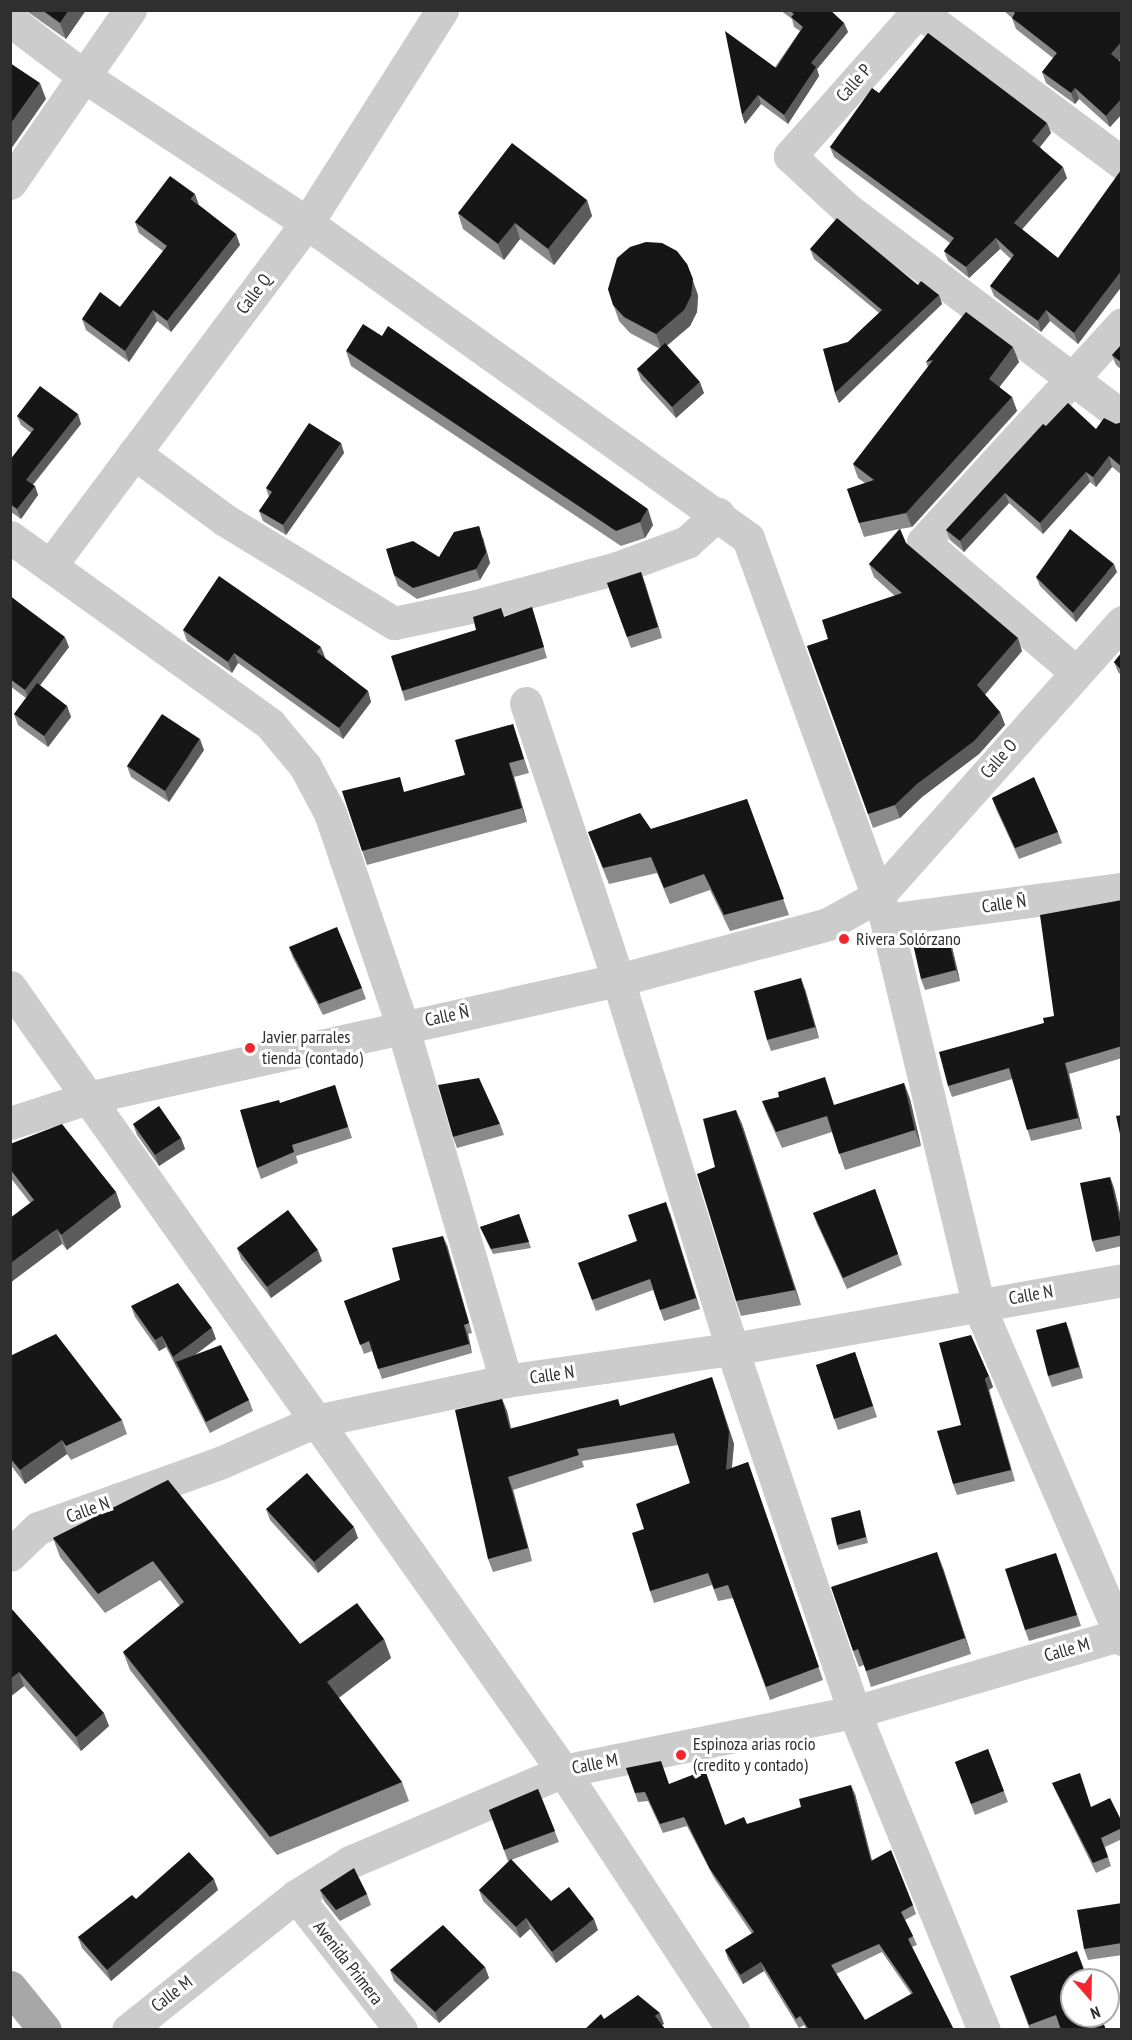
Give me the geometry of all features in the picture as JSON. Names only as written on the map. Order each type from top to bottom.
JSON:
[{"type":"main road","points":[[10,1987],[45,2030]]},
{"type":"street","points":[[10,183],[130,10]]},
{"type":"street","name":"Calle Q","points":[[50,566],[307,223],[442,10]]},
{"type":"street","points":[[918,11],[1122,163]]},
{"type":"street","name":"Calle P","points":[[918,11],[790,156],[847,209],[1072,379]]},
{"type":"street","points":[[10,20],[85,77],[307,223],[718,514],[748,538],[882,908],[978,1304],[1121,1636]]},
{"type":"street","points":[[1076,672],[923,542],[1122,324]]},
{"type":"street","points":[[1072,379],[1122,416]]},
{"type":"street","points":[[134,453],[225,520],[394,623],[476,606],[617,568],[687,542],[718,514]]},
{"type":"street","points":[[10,537],[270,724],[305,766],[330,813],[402,1025],[506,1382]]},
{"type":"street","name":"Calle O","points":[[882,908],[1076,672],[1122,622]]},
{"type":"street","points":[[526,703],[618,980],[732,1349],[854,1712],[984,2030]]},
{"type":"street","name":"Calle Ñ","points":[[10,1123],[91,1097],[402,1025],[618,980],[882,908],[1122,889]]},
{"type":"street","points":[[10,987],[91,1097],[563,1771],[733,2030]]},
{"type":"street","name":"Calle N","points":[[13,1548],[38,1528],[222,1462],[316,1421],[506,1382],[732,1349],[1122,1280]]},
{"type":"street","name":"Calle M","points":[[128,2030],[296,1896],[350,1862],[563,1771],[854,1712],[1121,1636]]},
{"type":"street","name":"Avenida Primera","points":[[296,1896],[401,2030]]},
{"type":"building","points":[[42,10],[69,10],[60,23]]},
{"type":"building","points":[[789,10],[830,10],[844,23],[811,63],[816,67],[784,115],[758,95],[742,115],[725,31],[776,68],[803,27],[791,17],[794,14]]},
{"type":"building","points":[[1012,10],[1122,10],[1122,41],[1111,54],[1122,63],[1122,98],[1106,116],[1075,88],[1071,93],[1042,72],[1057,53],[1012,18],[1015,13]]},
{"type":"building","points":[[928,33],[1047,123],[1032,141],[1063,167],[1014,223],[1058,258],[1122,171],[1122,270],[1074,333],[1046,310],[1038,321],[990,286],[1014,255],[996,238],[966,267],[944,251],[954,238],[830,147],[872,88],[879,93]]},
{"type":"building","points":[[10,63],[40,83],[10,125]]},
{"type":"building","points":[[512,143],[587,200],[548,249],[515,223],[498,244],[458,213]]},
{"type":"building","points":[[170,176],[195,194],[191,199],[236,234],[167,321],[153,310],[125,351],[82,319],[100,292],[120,307],[167,246],[135,222]]},
{"type":"building","points":[[837,218],[918,285],[921,281],[939,295],[835,393],[823,349],[848,342],[882,310],[810,249]]},
{"type":"building","points":[[646,242],[662,243],[677,251],[687,264],[693,279],[691,296],[684,310],[656,334],[624,317],[613,305],[608,289],[617,258],[630,247]]},
{"type":"building","points":[[966,312],[1013,347],[989,379],[1012,397],[906,513],[859,523],[847,489],[874,480],[853,464],[933,360],[926,362]]},
{"type":"building","points":[[363,324],[382,336],[388,326],[648,509],[640,522],[616,531],[346,351]]},
{"type":"building","points":[[665,343],[700,382],[672,407],[637,369]]},
{"type":"building","points":[[1122,344],[1122,363],[1112,355]]},
{"type":"building","points":[[40,386],[78,414],[26,480],[35,486],[17,509],[10,504],[10,460],[34,429],[17,416]]},
{"type":"building","points":[[1068,403],[1096,429],[1104,418],[1116,424],[1122,422],[1122,467],[1109,456],[1093,477],[1086,472],[1040,523],[1005,493],[960,541],[946,530],[1043,424],[1046,426]]},
{"type":"building","points":[[309,423],[341,443],[283,525],[259,511],[272,492],[266,488]]},
{"type":"building","points":[[479,526],[486,552],[476,569],[413,588],[394,575],[386,549],[413,541],[439,557],[454,532]]},
{"type":"building","points":[[900,529],[906,543],[1018,638],[977,685],[1000,712],[974,741],[917,784],[895,805],[868,814],[807,646],[828,639],[822,620],[902,593],[869,564]]},
{"type":"building","points":[[1070,529],[1114,564],[1073,613],[1036,577]]},
{"type":"building","points":[[641,572],[658,627],[627,637],[607,583]]},
{"type":"building","points":[[219,576],[321,647],[317,652],[368,691],[339,728],[234,653],[228,662],[183,630]]},
{"type":"building","points":[[10,596],[65,637],[25,690],[10,679]]},
{"type":"building","points":[[532,607],[544,647],[402,691],[391,656],[476,630],[473,617],[501,608],[504,617]]},
{"type":"building","points":[[1122,652],[1122,671],[1114,662]]},
{"type":"building","points":[[37,683],[67,706],[44,736],[14,714]]},
{"type":"building","points":[[162,714],[200,739],[165,791],[127,766]]},
{"type":"building","points":[[513,724],[524,759],[509,763],[522,808],[362,851],[342,791],[400,777],[404,792],[465,775],[455,740]]},
{"type":"building","points":[[1034,777],[1058,832],[1015,848],[992,798]]},
{"type":"building","points":[[747,799],[784,899],[724,915],[704,874],[664,888],[651,857],[603,868],[588,832],[640,813],[651,829]]},
{"type":"building","points":[[1122,900],[1122,1046],[1065,1063],[1078,1118],[1027,1130],[1009,1068],[948,1086],[939,1052],[1044,1023],[1043,1018],[1054,1016],[1040,915]]},
{"type":"building","points":[[337,927],[362,988],[319,1004],[289,947]]},
{"type":"building","points":[[948,936],[956,970],[921,979],[913,944]]},
{"type":"building","points":[[801,978],[815,1027],[767,1040],[754,991]]},
{"type":"building","points":[[825,1077],[834,1105],[904,1083],[915,1130],[839,1154],[827,1116],[776,1132],[762,1101],[779,1097],[778,1092]]},
{"type":"building","points":[[479,1078],[500,1124],[453,1137],[438,1085]]},
{"type":"building","points":[[335,1085],[348,1127],[292,1145],[294,1152],[257,1168],[240,1110],[279,1100],[280,1103]]},
{"type":"building","points":[[159,1106],[181,1138],[155,1155],[133,1124]]},
{"type":"building","points":[[736,1110],[795,1290],[736,1301],[697,1174],[715,1167],[703,1119]]},
{"type":"building","points":[[1122,1115],[1122,1143],[1116,1116]]},
{"type":"building","points":[[62,1124],[116,1192],[61,1235],[57,1229],[10,1264],[10,1218],[34,1200],[10,1169],[10,1144]]},
{"type":"building","points":[[1110,1177],[1122,1235],[1092,1241],[1080,1183]]},
{"type":"building","points":[[875,1189],[898,1254],[843,1278],[813,1213]]},
{"type":"building","points":[[666,1202],[696,1298],[660,1310],[650,1279],[592,1300],[578,1263],[637,1241],[628,1215]]},
{"type":"building","points":[[288,1210],[318,1250],[267,1287],[237,1248]]},
{"type":"building","points":[[519,1214],[529,1242],[491,1249],[480,1227]]},
{"type":"building","points":[[443,1236],[469,1323],[464,1325],[469,1344],[378,1369],[369,1341],[360,1345],[344,1301],[400,1280],[392,1248]]},
{"type":"building","points":[[178,1283],[212,1328],[173,1357],[162,1336],[155,1340],[131,1306]]},
{"type":"building","points":[[1066,1322],[1079,1367],[1048,1376],[1036,1330]]},
{"type":"building","points":[[56,1334],[122,1420],[66,1446],[62,1440],[20,1470],[10,1458],[10,1356]]},
{"type":"building","points":[[971,1335],[989,1376],[985,1379],[1011,1470],[953,1484],[937,1431],[961,1425],[939,1343]]},
{"type":"building","points":[[221,1345],[249,1400],[206,1422],[176,1362]]},
{"type":"building","points":[[855,1352],[873,1406],[834,1419],[816,1365]]},
{"type":"building","points":[[712,1377],[729,1432],[726,1470],[748,1462],[819,1667],[766,1687],[728,1585],[714,1589],[708,1573],[650,1591],[632,1533],[644,1529],[636,1504],[690,1483],[674,1433],[577,1449],[579,1455],[508,1477],[528,1548],[488,1559],[455,1410],[502,1399],[510,1429],[618,1399],[620,1406]]},
{"type":"building","points":[[307,1473],[354,1527],[314,1562],[266,1509]]},
{"type":"building","points":[[168,1480],[300,1644],[357,1603],[384,1639],[327,1682],[402,1782],[270,1837],[123,1652],[184,1602],[153,1561],[98,1594],[53,1538]]},
{"type":"building","points":[[860,1510],[866,1537],[837,1545],[831,1518]]},
{"type":"building","points":[[937,1552],[965,1638],[866,1671],[858,1649],[853,1651],[831,1587]]},
{"type":"building","points":[[1056,1553],[1077,1615],[1025,1630],[1005,1569]]},
{"type":"building","points":[[10,1607],[104,1713],[76,1737],[19,1672],[10,1679]]},
{"type":"building","points":[[988,1749],[1004,1791],[971,1804],[955,1762]]},
{"type":"building","points":[[661,1761],[669,1784],[705,1770],[725,1825],[744,1817],[747,1824],[801,1807],[799,1799],[851,1785],[871,1861],[891,1850],[913,1905],[901,1912],[913,1936],[908,1939],[954,2030],[809,2030],[800,2016],[796,2019],[761,1962],[740,1975],[725,1950],[754,1932],[710,1869],[684,1817],[660,1824],[645,1792],[635,1793],[626,1768]],"holes":[[[879,1944],[913,1993],[865,2020],[831,1965]]]},
{"type":"building","points":[[1080,1773],[1091,1807],[1110,1798],[1122,1822],[1122,1828],[1101,1838],[1108,1857],[1093,1863],[1052,1783]]},
{"type":"building","points":[[538,1789],[555,1831],[504,1850],[489,1810]]},
{"type":"building","points":[[189,1852],[214,1879],[107,1970],[78,1937],[132,1895],[136,1899]]},
{"type":"building","points":[[511,1859],[551,1901],[569,1887],[594,1919],[552,1952],[526,1918],[516,1927],[479,1890]]},
{"type":"building","points":[[354,1868],[367,1894],[336,1910],[320,1890]]},
{"type":"building","points":[[1122,1903],[1122,1943],[1084,1949],[1077,1910]]},
{"type":"building","points":[[443,1925],[485,1967],[435,2012],[390,1970]]},
{"type":"building","points":[[1077,1951],[1083,1968],[1060,1968],[1060,2027],[1056,2015],[1029,2025],[1010,1976]]},
{"type":"building","points":[[638,1995],[660,2013],[655,2016],[666,2030],[584,2030],[601,2014],[604,2019]]},
{"type":"building","points":[[1060,2028],[1105,2028],[1106,2030],[1061,2030]]},
{"type":"place","name":"Rivera Solórzano","points":[[844,939]]},
{"type":"place","name":"Javier parrales tienda (contado)","points":[[250,1048]]},
{"type":"place","name":"Espinoza arias rocio (credito y contado)","points":[[681,1755]]}]
